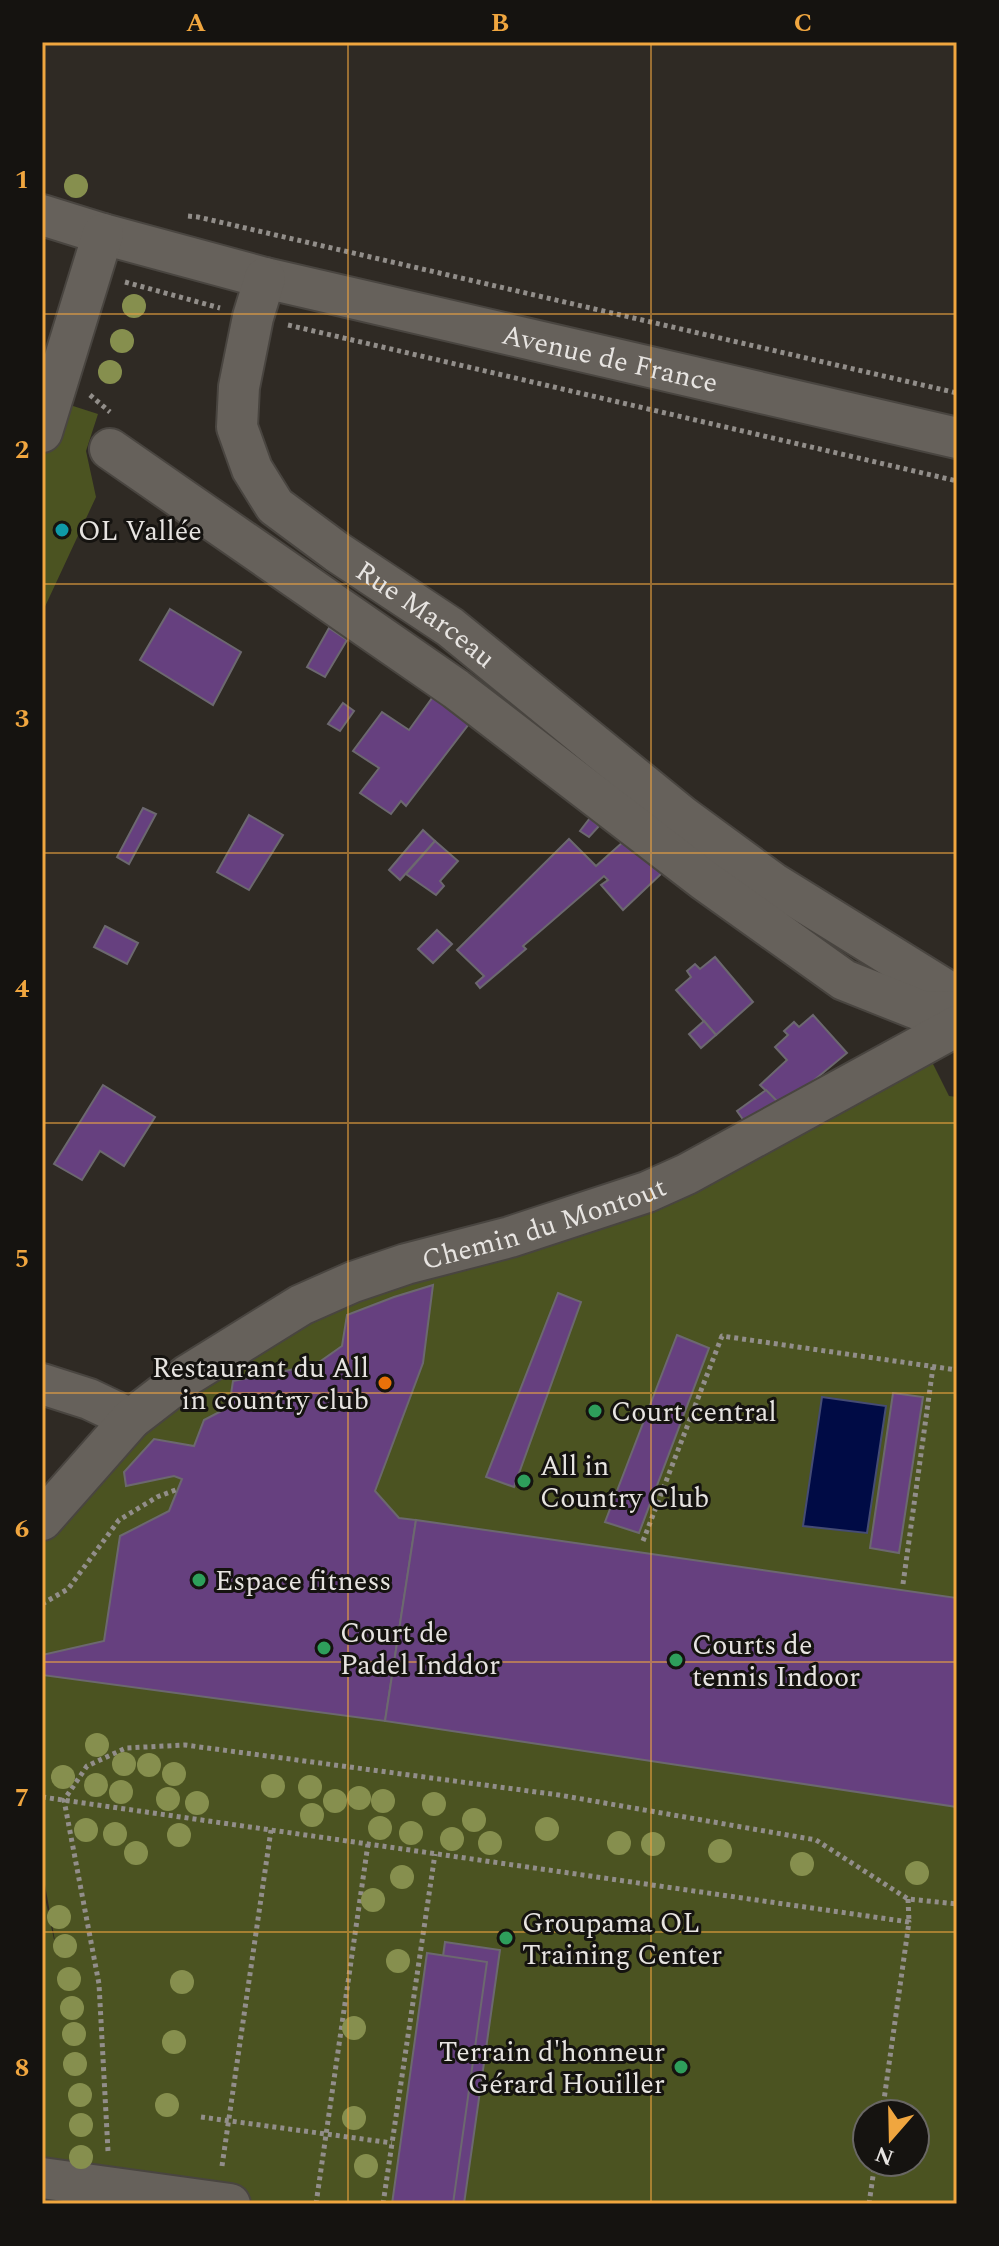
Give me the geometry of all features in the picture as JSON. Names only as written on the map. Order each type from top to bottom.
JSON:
[{"type":"street","points":[[42,215],[265,278]]},
{"type":"street","points":[[43,426],[103,234]]},
{"type":"street","name":"Rue Marceau","points":[[265,278],[253,317],[239,387],[237,427],[252,469],[275,506],[337,552],[450,627],[683,817],[773,883],[957,997]]},
{"type":"street","name":"Avenue de France","points":[[265,278],[957,438]]},
{"type":"street","name":"Rue Marceau","points":[[110,449],[456,689],[704,880],[844,980],[922,1011],[957,1012]]},
{"type":"street","name":"Chemin du Montout","points":[[42,1520],[131,1419],[188,1375],[301,1305],[353,1282],[406,1264],[510,1237],[647,1192],[687,1174],[957,1026]]},
{"type":"street","points":[[42,1384],[89,1399],[131,1419]]},
{"type":"street","points":[[42,2178],[224,2203]]},
{"type":"path","points":[[198,217],[957,393]]},
{"type":"path","points":[[92,273],[253,317],[957,481]]},
{"type":"path","points":[[643,1541],[722,1336],[957,1370]]},
{"type":"path","points":[[903,1584],[933,1367]]},
{"type":"path","points":[[42,1604],[68,1589],[119,1520],[157,1497],[178,1489]]},
{"type":"path","points":[[110,2188],[99,1984],[64,1800],[87,1766],[126,1748],[185,1745],[559,1795],[816,1840],[908,1899],[957,1904]]},
{"type":"path","points":[[42,1797],[909,1922]]},
{"type":"path","points":[[224,2203],[229,2120],[271,1830]]},
{"type":"path","points":[[316,2204],[368,1844]]},
{"type":"path","points":[[383,2204],[435,1854]]},
{"type":"path","points":[[884,2098],[909,1922],[908,1899]]},
{"type":"path","points":[[201,2117],[392,2143]]},
{"type":"path","points":[[869,2204],[873,2178]]},
{"type":"green space","name":"OL Vallée","points":[[42,396],[98,414],[86,451],[96,497],[42,613]]},
{"type":"green space","points":[[930,1058],[949,1096],[957,1097],[957,2204],[42,2204],[42,1884],[58,1958],[42,1868],[42,1534],[141,1429],[261,1343],[387,1281]]},
{"type":"shaded area","points":[[822,1397],[886,1406],[867,1533],[803,1526]]},
{"type":"building","points":[[170,609],[241,652],[213,705],[140,660]]},
{"type":"building","points":[[329,628],[347,640],[325,677],[307,667]]},
{"type":"building","points":[[435,694],[472,720],[406,806],[401,801],[391,814],[360,793],[379,768],[353,751],[382,712],[409,730]]},
{"type":"building","points":[[343,703],[354,711],[340,731],[328,724]]},
{"type":"building","points":[[143,808],[156,814],[129,864],[117,857]]},
{"type":"building","points":[[249,815],[283,835],[249,890],[217,872]]},
{"type":"building","points":[[590,818],[599,826],[589,837],[580,831]]},
{"type":"building","points":[[423,830],[435,841],[400,880],[389,870]]},
{"type":"building","points":[[569,839],[596,866],[624,841],[662,873],[623,910],[601,885],[608,880],[604,876],[480,988],[476,983],[484,976],[457,950]]},
{"type":"building","points":[[435,841],[458,861],[440,881],[444,886],[436,895],[406,874]]},
{"type":"building","points":[[105,926],[138,943],[127,964],[94,947]]},
{"type":"building","points":[[437,930],[452,944],[433,963],[418,949]]},
{"type":"building","points":[[715,957],[753,1002],[716,1035],[676,990],[691,977],[687,971],[695,964],[700,969]]},
{"type":"building","points":[[813,1015],[847,1053],[801,1091],[785,1109],[760,1085],[787,1060],[775,1047],[788,1035],[784,1031],[794,1022],[799,1027]]},
{"type":"building","points":[[704,1021],[716,1035],[701,1048],[689,1034]]},
{"type":"building","points":[[103,1085],[155,1117],[124,1166],[100,1151],[82,1180],[54,1164]]},
{"type":"building","points":[[766,1090],[785,1109],[749,1128],[737,1111]]},
{"type":"building","points":[[433,1285],[423,1363],[375,1491],[399,1518],[416,1520],[385,1721],[42,1675],[42,1655],[104,1641],[120,1536],[169,1511],[182,1479],[174,1476],[126,1486],[124,1472],[154,1439],[194,1446],[204,1420],[229,1407],[233,1381],[315,1365],[342,1346],[347,1315]]},
{"type":"building","points":[[558,1293],[581,1302],[514,1487],[486,1477]]},
{"type":"building","points":[[677,1335],[709,1348],[639,1533],[605,1522]]},
{"type":"building","points":[[893,1393],[923,1397],[899,1553],[870,1548]]},
{"type":"building","name":"Courts de tennis Indoor","points":[[416,1520],[957,1598],[957,1807],[385,1721]]},
{"type":"building","points":[[445,1942],[500,1950],[464,2204],[408,2204]]},
{"type":"building","points":[[427,1953],[487,1962],[453,2204],[392,2204]]},
{"type":"place","name":"OL Vallée","points":[[62,530]]},
{"type":"place","name":"Restaurant du All in country club","points":[[385,1383]]},
{"type":"place","name":"Court central","points":[[595,1411]]},
{"type":"place","name":"All in Country Club","points":[[524,1481]]},
{"type":"place","name":"Espace fitness","points":[[199,1580]]},
{"type":"place","name":"Court de Padel Inddor","points":[[324,1648]]},
{"type":"place","name":"Courts de tennis Indoor","points":[[676,1660]]},
{"type":"place","name":"Groupama OL Training Center","points":[[506,1938]]},
{"type":"place","name":"Terrain d'honneur Gérard Houiller","points":[[681,2067]]}]
